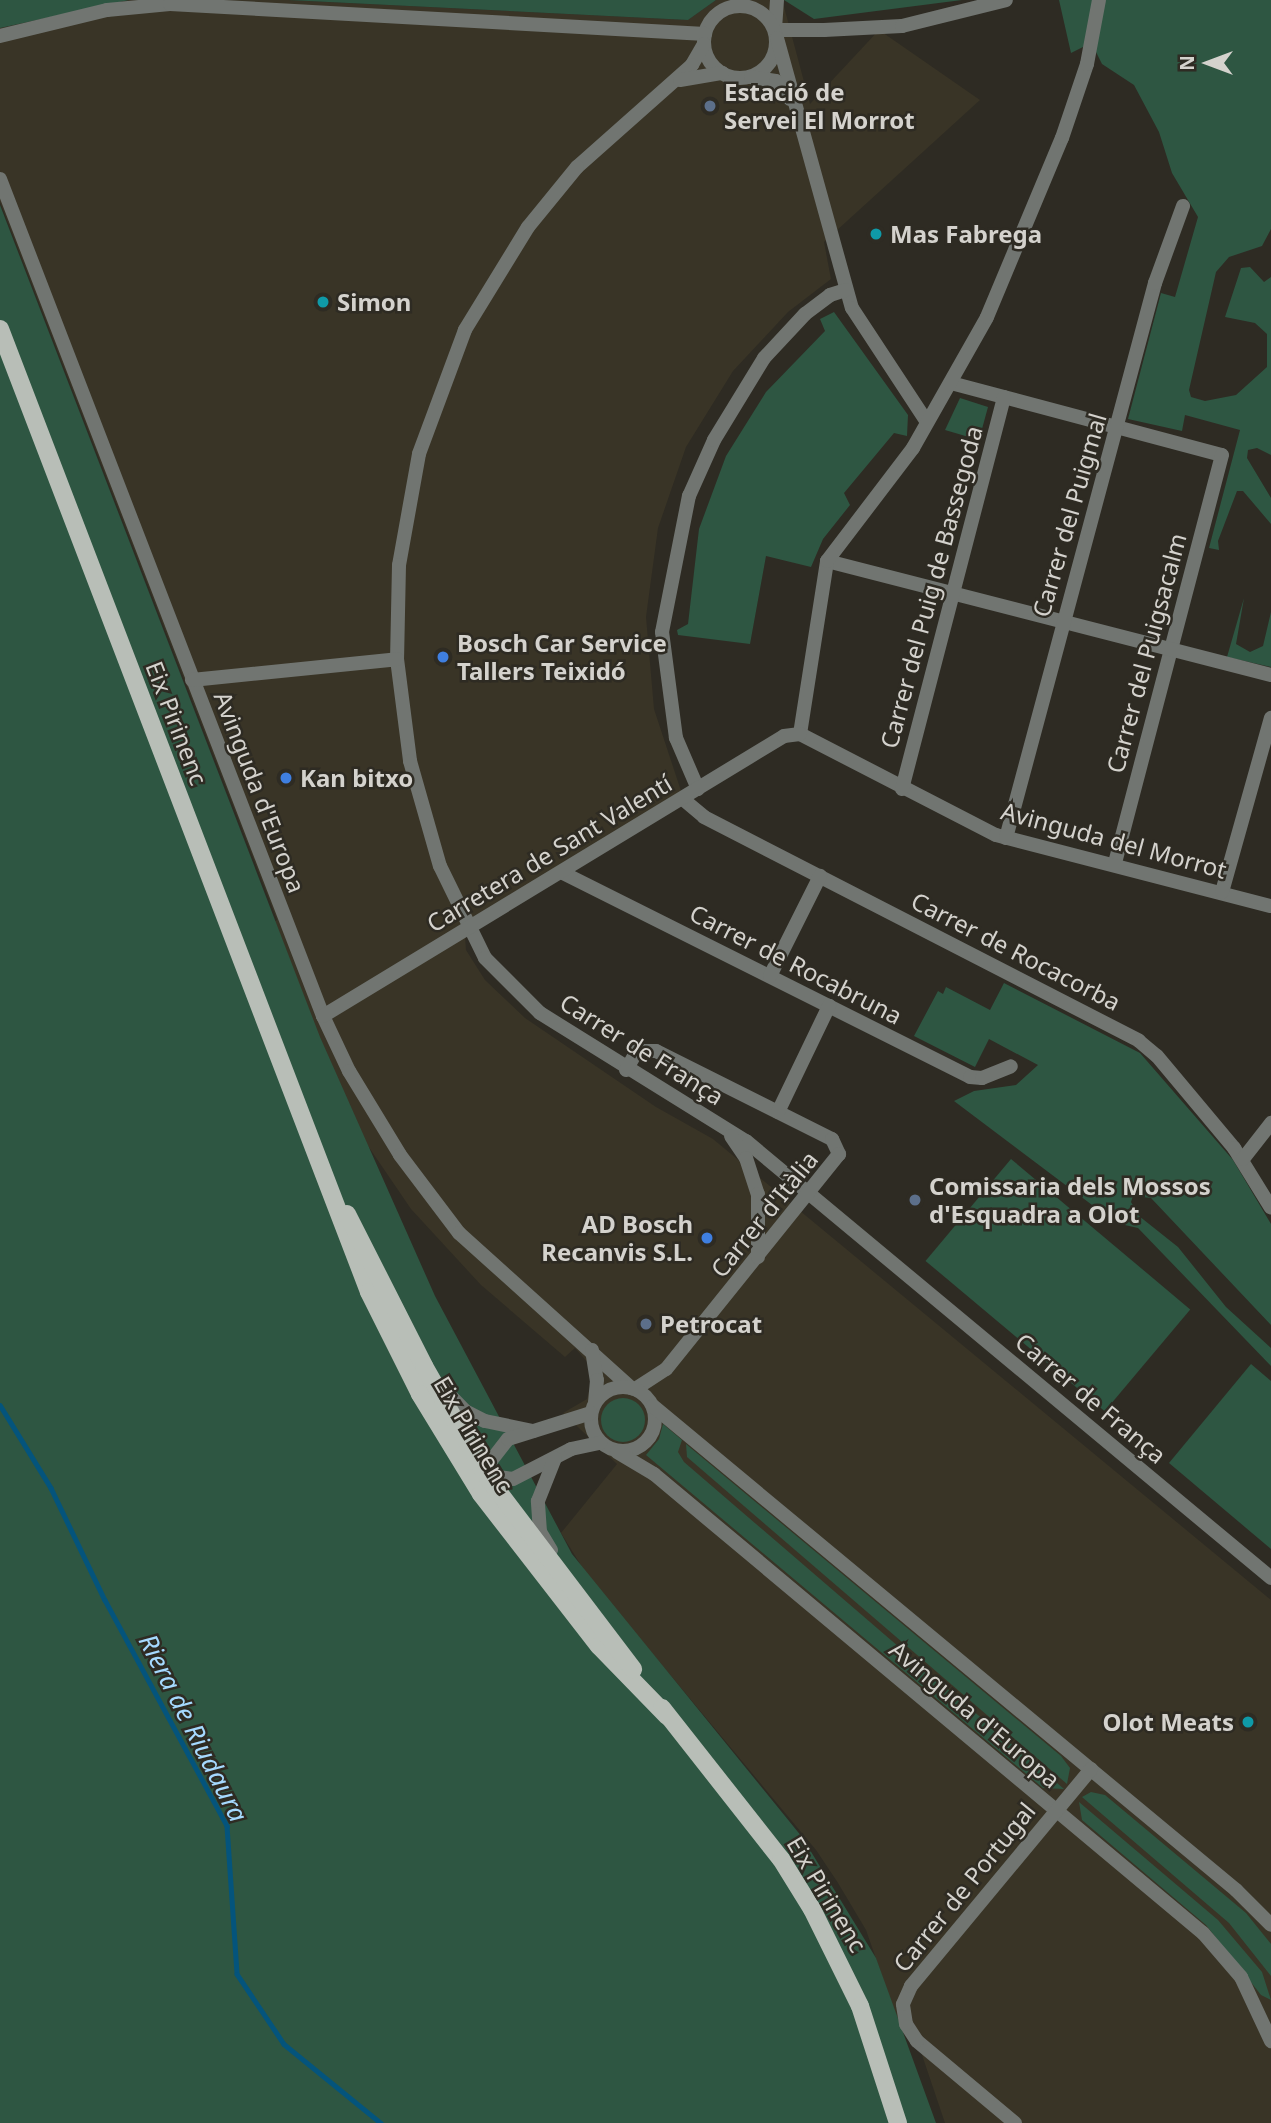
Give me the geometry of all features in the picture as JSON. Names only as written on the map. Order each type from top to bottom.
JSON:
[{"type":"main road","name":"Eix Pirinenc","points":[[0,329],[309,1135],[336,1216],[381,1318],[473,1484],[589,1634],[646,1699],[667,1716]]},
{"type":"main road","name":"Eix Pirinenc","points":[[309,1135],[424,1366],[488,1478],[667,1716],[781,1859],[812,1909],[860,2006],[898,2123]]},
{"type":"street","points":[[751,77],[773,58],[776,0]]},
{"type":"street","points":[[776,34],[902,26],[1006,0]]},
{"type":"street","points":[[800,734],[827,561],[927,422],[951,383],[1020,246],[1087,64],[1099,0]]},
{"type":"street","points":[[0,38],[107,10],[193,2],[705,39]]},
{"type":"street","points":[[796,109],[776,81],[722,73],[709,61],[705,39],[714,17],[746,3],[761,12],[776,34],[845,290],[862,328],[927,422]]},
{"type":"street","name":"Carrer de França","points":[[705,39],[692,65],[600,143],[555,191],[487,289],[465,330],[431,416],[406,508],[398,578],[397,659],[406,737],[424,818],[468,928],[485,958],[513,989],[572,1036],[724,1128],[812,1193],[1271,1578]]},
{"type":"street","name":"Carrer de França","points":[[666,86],[698,74],[722,73]]},
{"type":"street","name":"Avinguda d'Europa","points":[[0,179],[323,1016],[377,1119],[425,1191],[485,1260],[633,1388]]},
{"type":"street","name":"Carrer del Puigmal","points":[[1006,838],[1062,622],[1159,270],[1183,206]]},
{"type":"street","points":[[698,789],[676,738],[663,649],[662,622],[682,519],[714,440],[764,358],[805,314],[830,295],[845,290]]},
{"type":"street","points":[[951,383],[1117,428]]},
{"type":"street","name":"Carrer del Puig de Bassegoda","points":[[902,789],[1004,397]]},
{"type":"street","name":"Carrer del Puigsacalm","points":[[1115,863],[1222,455],[1117,428]]},
{"type":"street","points":[[827,561],[1271,675]]},
{"type":"street","points":[[192,680],[397,659]]},
{"type":"street","points":[[1222,891],[1271,718]]},
{"type":"street","name":"Carretera de Sant Valentí","points":[[323,1016],[684,800],[784,736],[800,734]]},
{"type":"street","name":"Avinguda del Morrot","points":[[800,734],[902,789],[1006,838],[1115,863],[1271,906]]},
{"type":"street","name":"Carrer de Rocacorba","points":[[684,800],[704,817],[1139,1041],[1157,1056],[1243,1159],[1271,1208]]},
{"type":"street","name":"Carrer de Rocabruna","points":[[563,873],[971,1077],[982,1078],[1011,1066]]},
{"type":"street","points":[[770,976],[820,876]]},
{"type":"street","points":[[778,1112],[829,1006]]},
{"type":"street","name":"Carrer d'Itàlia","points":[[626,1070],[634,1053],[651,1049],[778,1112],[837,1146],[838,1159],[664,1370],[651,1404]]},
{"type":"street","points":[[1243,1159],[1271,1123]]},
{"type":"street","points":[[724,1128],[746,1158],[755,1183],[758,1257]]},
{"type":"street","points":[[381,1318],[392,1325],[476,1469],[488,1478],[513,1479],[587,1443],[600,1443]]},
{"type":"street","points":[[589,1634],[581,1615],[490,1492],[488,1478],[496,1450],[508,1439],[538,1432],[593,1408],[610,1389],[633,1388],[651,1404],[655,1418],[648,1440],[640,1448],[617,1452],[600,1443],[593,1434],[593,1408],[597,1380],[592,1350]]},
{"type":"street","points":[[424,1366],[465,1411],[485,1421],[538,1432]]},
{"type":"street","name":"Carrer d'Itàlia","points":[[633,1388],[664,1370]]},
{"type":"street","name":"Avinguda d'Europa","points":[[651,1404],[1236,1890],[1271,1925]]},
{"type":"street","name":"Avinguda d'Europa","points":[[617,1452],[654,1474],[1203,1933],[1241,1977],[1266,2015],[1271,2042]]},
{"type":"street","points":[[555,1458],[542,1483],[538,1518],[540,1532],[575,1594]]},
{"type":"street","name":"Carrer de Portugal","points":[[1015,2123],[917,2041],[906,2024],[903,2004],[911,1986],[1091,1769]]},
{"type":"shaded area","points":[[129,0],[288,0],[688,20],[716,0],[779,0],[783,3],[810,104],[879,30],[980,100],[824,242],[831,279],[788,312],[733,371],[686,447],[658,528],[646,617],[654,709],[684,800],[465,936],[466,950],[485,980],[525,1018],[656,1107],[713,1139],[1271,1600],[1271,2123],[945,2123],[921,2052],[900,2027],[866,1930],[838,1883],[816,1850],[587,1575],[561,1533],[617,1464],[563,1413],[587,1399],[592,1378],[589,1364],[575,1348],[565,1357],[481,1285],[411,1209],[366,1143],[264,927],[277,920],[0,202],[0,28]]},
{"type":"green space","points":[[0,0],[129,0],[0,28]]},
{"type":"green space","points":[[288,0],[716,0],[688,20]]},
{"type":"green space","points":[[784,0],[962,0],[814,19]]},
{"type":"green space","points":[[1059,0],[1271,0],[1271,229],[1262,246],[1229,257],[1216,272],[1189,390],[1191,397],[1205,401],[1236,395],[1267,367],[1267,334],[1255,323],[1225,317],[1241,268],[1250,267],[1264,282],[1271,277],[1271,455],[1257,448],[1248,450],[1247,458],[1271,498],[1271,524],[1243,491],[1237,491],[1218,541],[1219,550],[1209,548],[1240,430],[1185,415],[1182,431],[1128,419],[1161,293],[1175,297],[1198,217],[1172,173],[1159,132],[1134,85],[1102,64],[1094,48],[1085,46],[1071,53]]},
{"type":"green space","points":[[0,205],[320,1037],[435,1296],[572,1554],[802,1837],[876,1958],[936,2123],[0,2123]]},
{"type":"green space","points":[[834,312],[908,415],[907,436],[894,433],[844,493],[850,505],[823,539],[811,567],[766,556],[750,644],[678,635],[677,630],[688,624],[699,529],[726,456],[766,392],[825,331],[820,319]]},
{"type":"green space","points":[[960,398],[988,407],[979,440],[945,430]]},
{"type":"green space","points":[[1244,598],[1236,644],[1250,652],[1263,646],[1271,612],[1271,667],[1227,657]]},
{"type":"green space","points":[[1004,983],[1140,1053],[1233,1160],[1271,1224],[1271,1325],[1151,1198],[1133,1196],[1131,1202],[1139,1216],[1178,1247],[1226,1307],[1271,1348],[1271,1366],[1138,1228],[1116,1223],[954,1101],[974,1091],[1016,1085],[1038,1065],[989,1039],[975,1067],[914,1036],[938,991],[943,994],[946,987],[990,1010]]},
{"type":"green space","points":[[1011,1159],[1190,1309],[1105,1411],[926,1261]]},
{"type":"green space","points":[[1251,1364],[1271,1381],[1271,1549],[1169,1463]]},
{"type":"green space","points":[[623,1398],[632,1399],[639,1404],[644,1411],[644,1429],[639,1436],[632,1441],[623,1442],[614,1441],[607,1436],[602,1429],[601,1420],[602,1411],[607,1404],[614,1399]]},
{"type":"green space","points":[[663,1424],[682,1440],[678,1452],[684,1462],[1064,1789],[1043,1788],[646,1455],[659,1439]]},
{"type":"green space","points":[[686,1444],[1061,1756],[1070,1768],[1067,1784],[687,1457]]},
{"type":"green space","points":[[1091,1792],[1105,1795],[1246,1913],[1271,1944],[1271,1976],[1229,1923],[1082,1797]]},
{"type":"green space","points":[[1079,1802],[1218,1920],[1262,1972],[1271,2000],[1261,1995],[1206,1925],[1082,1820]]},
{"type":"waterway","name":"Riera de Riudaura","points":[[0,1405],[51,1488],[105,1600],[227,1826],[237,1974],[284,2044],[381,2123]]},
{"type":"place","name":"Estació de Servei El Morrot","points":[[710,106]]},
{"type":"place","name":"Mas Fabrega","points":[[876,234]]},
{"type":"place","name":"Simon","points":[[323,302]]},
{"type":"place","name":"Bosch Car Service Tallers Teixidó","points":[[443,657]]},
{"type":"place","name":"Kan bitxo","points":[[286,778]]},
{"type":"place","name":"Comissaria dels Mossos d'Esquadra a Olot","points":[[915,1200]]},
{"type":"place","name":"AD Bosch Recanvis S.L.","points":[[707,1238]]},
{"type":"place","name":"Petrocat","points":[[646,1324]]},
{"type":"place","name":"Olot Meats","points":[[1248,1722]]}]
